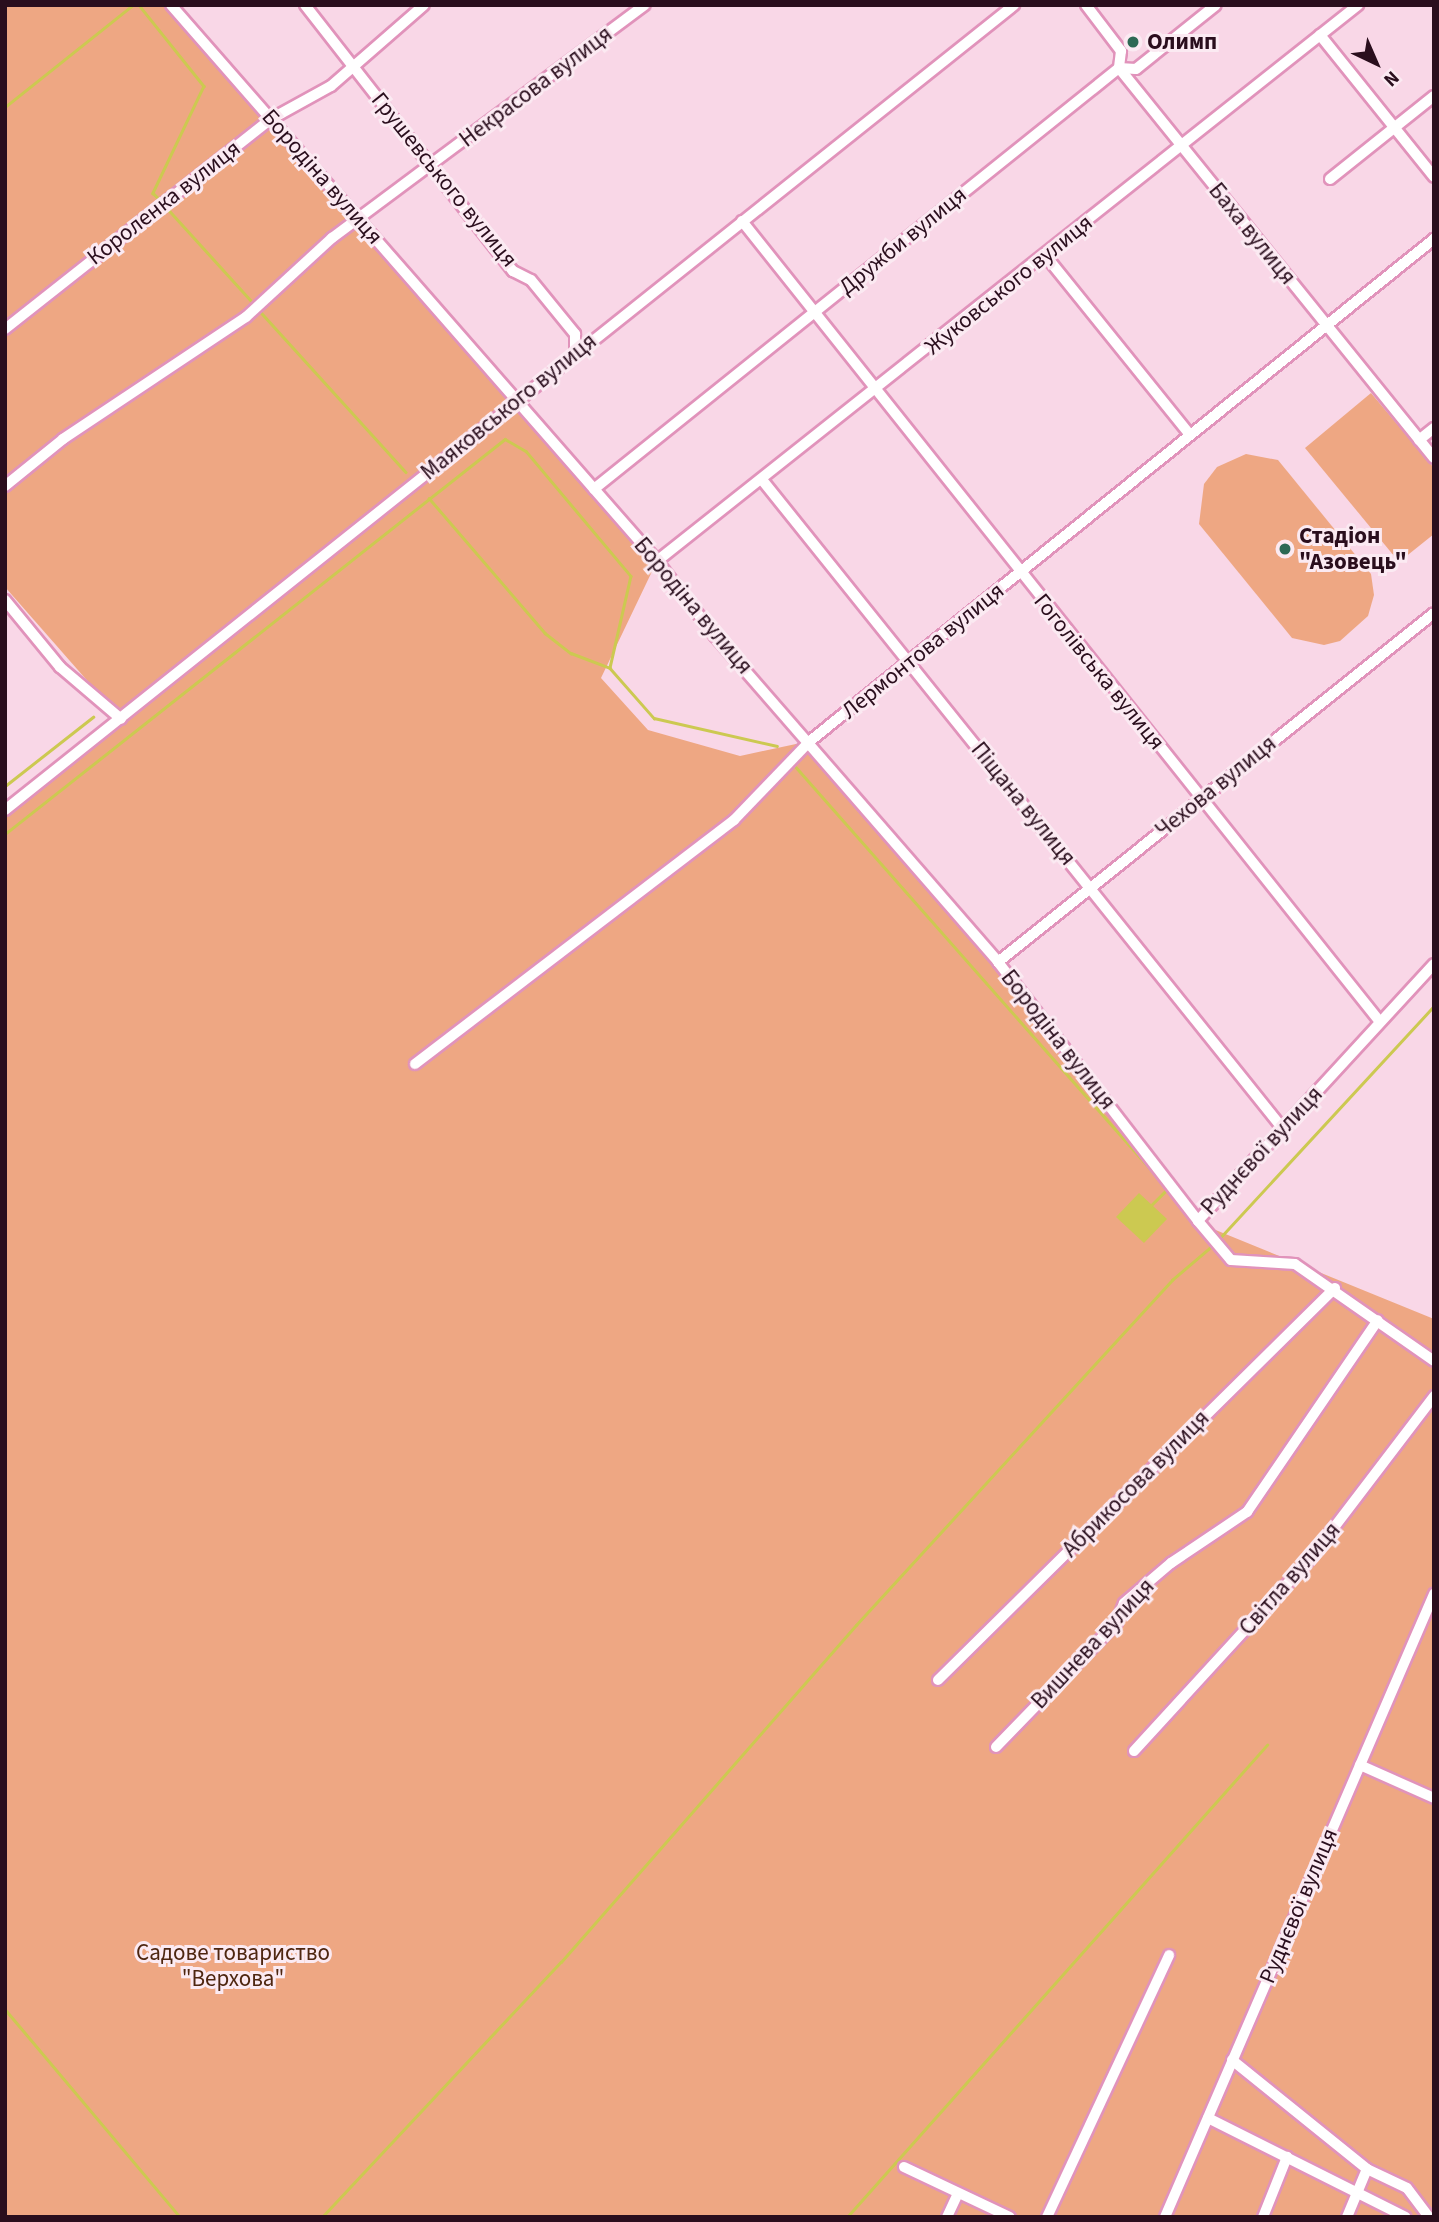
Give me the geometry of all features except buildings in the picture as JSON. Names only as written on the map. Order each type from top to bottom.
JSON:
[{"type":"street","name":"Бородіна вулиця","points":[[171,5],[657,561],[715,636],[810,741],[998,962],[1200,1226]]},
{"type":"street","name":"Грушевського вулиця","points":[[305,5],[513,271],[531,281],[575,334],[575,354]]},
{"type":"street","name":"Короленка вулиця","points":[[5,329],[271,119],[331,86],[351,65],[424,5]]},
{"type":"street","name":"Некрасова вулиця","points":[[5,486],[63,439],[246,317],[359,220],[645,5]]},
{"type":"street","name":"Маяковського вулиця","points":[[5,810],[1014,5]]},
{"type":"street","name":"Баха вулиця","points":[[1086,5],[1121,51],[1119,68],[1434,458]]},
{"type":"street","name":"Дружби вулиця","points":[[594,489],[1119,68],[1136,69],[1216,5]]},
{"type":"street","name":"Жуковського вулиця","points":[[657,561],[763,481],[1358,5]]},
{"type":"street","points":[[1320,35],[1434,177]]},
{"type":"street","points":[[1330,179],[1434,96]]},
{"type":"street","name":"Гоголівська вулиця","points":[[742,221],[1019,573],[1380,1022]]},
{"type":"street","name":"Лермонтова вулиця","points":[[415,1064],[734,820],[810,741],[1434,239]]},
{"type":"street","points":[[1045,255],[1190,435]]},
{"type":"street","points":[[1419,440],[1434,428]]},
{"type":"street","name":"Піщана вулиця","points":[[763,481],[1283,1129]]},
{"type":"street","points":[[5,600],[60,667],[121,719]]},
{"type":"street","name":"Чехова вулиця","points":[[998,962],[1434,613]]},
{"type":"street","name":"Руднєвої вулиця","points":[[1434,964],[1283,1129],[1200,1226],[1231,1260],[1295,1264],[1335,1288],[1434,1361]]},
{"type":"street","name":"Абрикосова вулиця","points":[[938,1680],[1335,1288]]},
{"type":"street","name":"Вишнева вулиця","points":[[996,1747],[1118,1622],[1124,1604],[1171,1563],[1247,1512],[1378,1320]]},
{"type":"street","name":"Світла вулиця","points":[[1134,1751],[1310,1559],[1434,1396]]},
{"type":"street","name":"Руднєвої вулиця","points":[[1165,2217],[1434,1594]]},
{"type":"street","points":[[1360,1765],[1434,1798]]},
{"type":"street","points":[[1047,2217],[1169,1955]]},
{"type":"street","points":[[1232,2060],[1367,2169],[1406,2188],[1429,2217]]},
{"type":"street","points":[[1208,2118],[1406,2217]]},
{"type":"street","points":[[1263,2217],[1287,2157]]},
{"type":"street","points":[[904,2167],[1010,2217]]},
{"type":"street","points":[[1347,2217],[1367,2169]]},
{"type":"street","points":[[947,2217],[958,2193]]},
{"type":"green space","points":[[5,5],[171,5],[514,400],[120,718],[5,587]]},
{"type":"green space","points":[[1371,393],[1434,468],[1434,534],[1399,562],[1305,448]]},
{"type":"green space","name":"Садове товариство \"Верхова\"","points":[[517,402],[657,561],[601,678],[648,730],[740,756],[810,741],[998,962],[1196,1222],[1434,1319],[1434,2217],[5,2217],[5,812]]},
{"type":"green space","name":"Стадіон \"Азовець\"","points":[[1246,454],[1278,460],[1371,574],[1374,595],[1368,616],[1340,641],[1324,645],[1292,638],[1199,524],[1204,484],[1217,467]]},
{"type":"shaded area","points":[[1139,1193],[1167,1219],[1144,1243],[1116,1217]]},
{"type":"waterway","points":[[5,107],[133,5]]},
{"type":"waterway","points":[[139,5],[204,86],[153,193],[160,200]]},
{"type":"waterway","points":[[167,208],[255,305]]},
{"type":"waterway","points":[[258,309],[406,472]]},
{"type":"waterway","points":[[5,834],[505,439],[526,451],[631,576],[610,668],[654,718],[777,746]]},
{"type":"waterway","points":[[429,498],[545,633],[571,653],[610,668]]},
{"type":"waterway","points":[[5,786],[93,717]]},
{"type":"waterway","points":[[796,767],[1168,1189],[1152,1205]]},
{"type":"waterway","points":[[1218,1240],[1434,1006]]},
{"type":"waterway","points":[[322,2217],[561,1962],[856,1625],[1172,1280],[1213,1245]]},
{"type":"waterway","points":[[847,2217],[1267,1745]]},
{"type":"waterway","points":[[5,2009],[180,2217]]},
{"type":"place","name":"Олимп","points":[[1133,42]]},
{"type":"place","name":"Стадіон \"Азовець\"","points":[[1285,549]]}]
